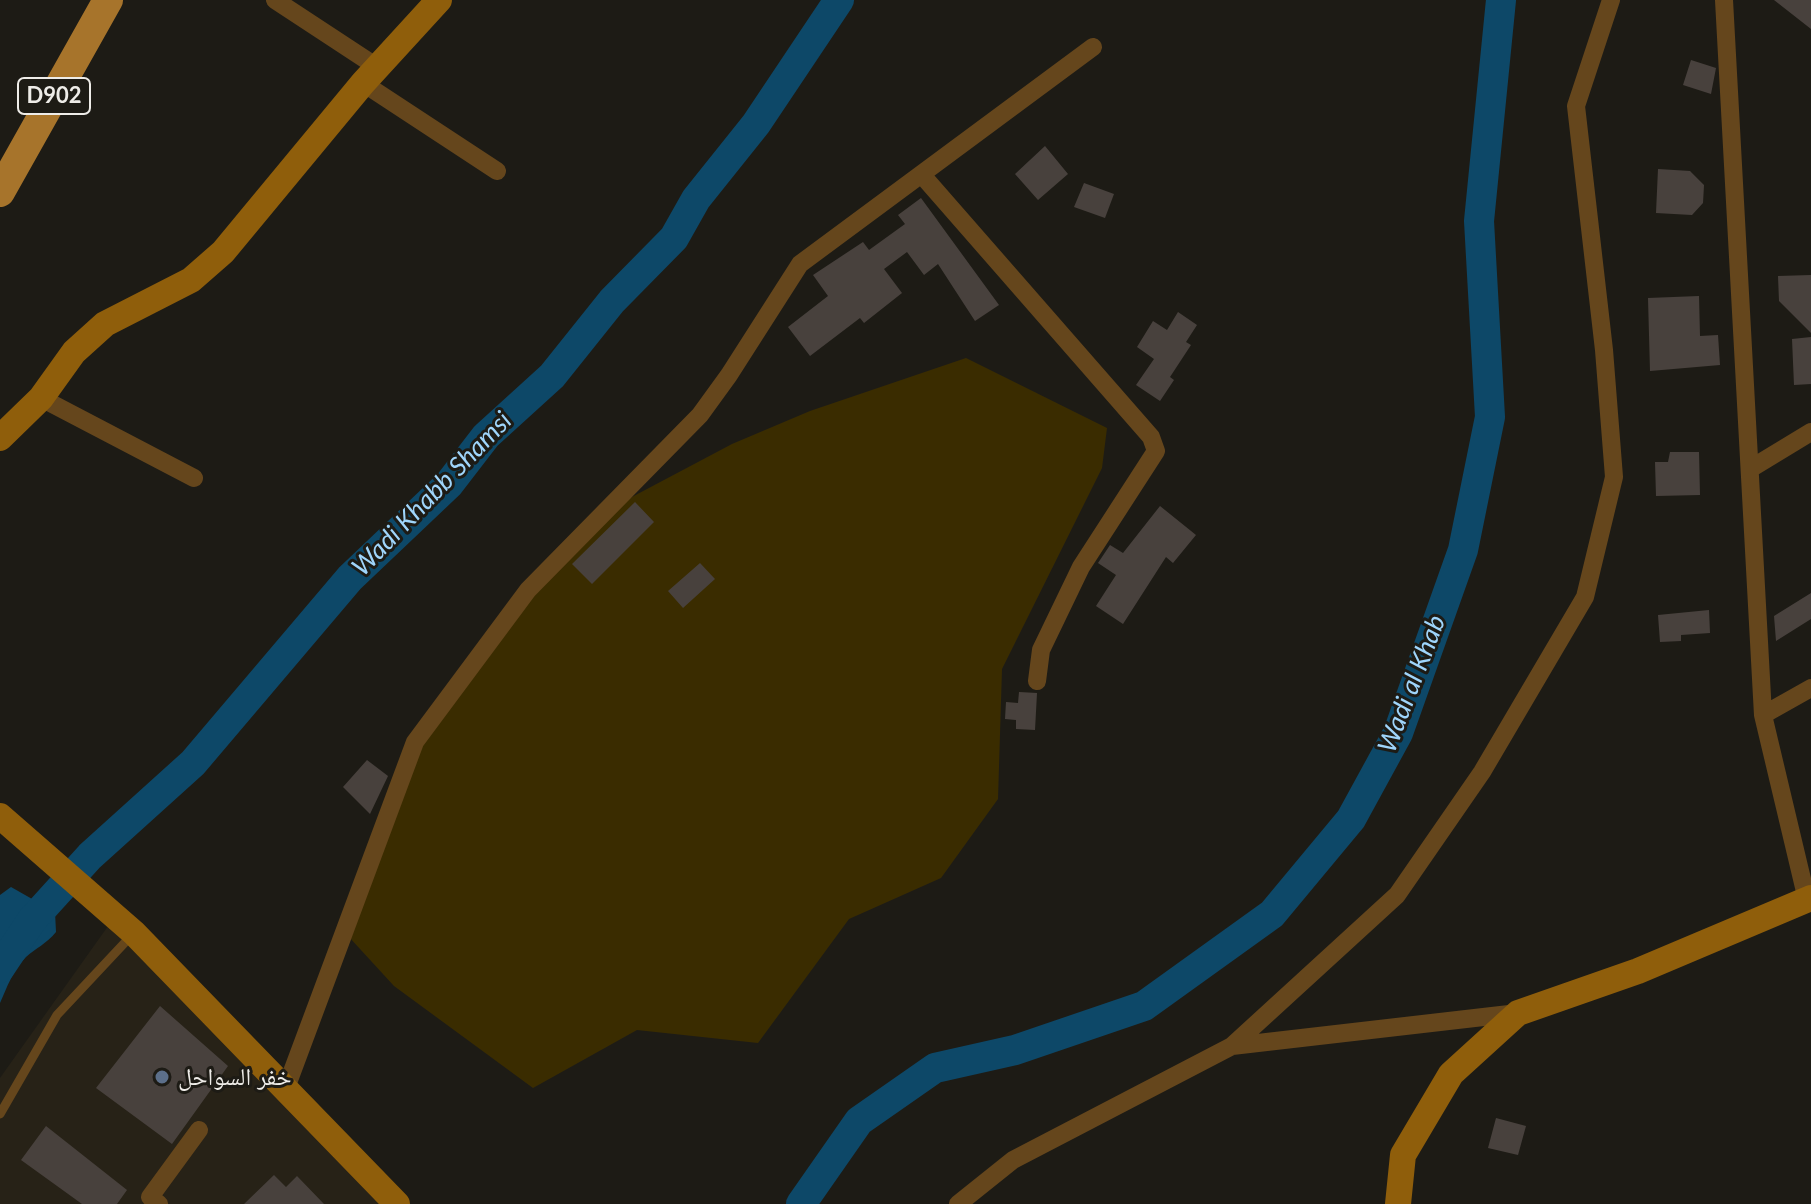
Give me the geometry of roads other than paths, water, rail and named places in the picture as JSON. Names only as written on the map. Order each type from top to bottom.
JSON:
[{"type":"main road","name":"D902","points":[[0,192],[108,0]]},
{"type":"street","points":[[275,0],[497,171]]},
{"type":"street","points":[[0,438],[41,398],[74,352],[105,324],[191,280],[223,252],[370,75],[439,0]]},
{"type":"street","points":[[958,1204],[1013,1160],[1232,1046],[1397,895],[1482,772],[1585,597],[1614,477],[1604,350],[1576,106],[1611,0]]},
{"type":"street","points":[[1232,1046],[1518,1013],[1638,971],[1809,899],[1763,715],[1724,0]]},
{"type":"street","points":[[286,1088],[415,742],[528,590],[700,415],[800,264],[1093,47]]},
{"type":"street","points":[[922,175],[1151,437],[1156,451],[1081,567],[1041,650],[1037,681]]},
{"type":"street","points":[[41,398],[194,478]]},
{"type":"street","points":[[1750,469],[1811,432]]},
{"type":"street","points":[[1763,715],[1811,688]]},
{"type":"street","points":[[0,816],[134,933],[286,1088],[384,1199]]},
{"type":"street","points":[[1398,1204],[1403,1155],[1451,1074],[1518,1013]]},
{"type":"street","points":[[152,1202],[199,1130]]},
{"type":"lane","points":[[0,1114],[57,1015],[134,933]]},
{"type":"water","points":[[11,887],[55,912],[56,932],[21,962],[0,1003],[0,895]]},
{"type":"waterway","name":"Wadi Khabb Shamsi","points":[[0,968],[32,920],[90,856],[193,763],[350,578],[449,484],[486,436],[552,376],[612,301],[674,238],[696,199],[756,124],[839,0]]},
{"type":"waterway","name":"Wadi al Khab","points":[[801,1204],[859,1121],[935,1068],[1015,1050],[1144,1006],[1272,914],[1351,819],[1398,733],[1463,550],[1490,417],[1479,221],[1501,0]]},
{"type":"place","name":"خفر السواحل","points":[[162,1077]]}]
